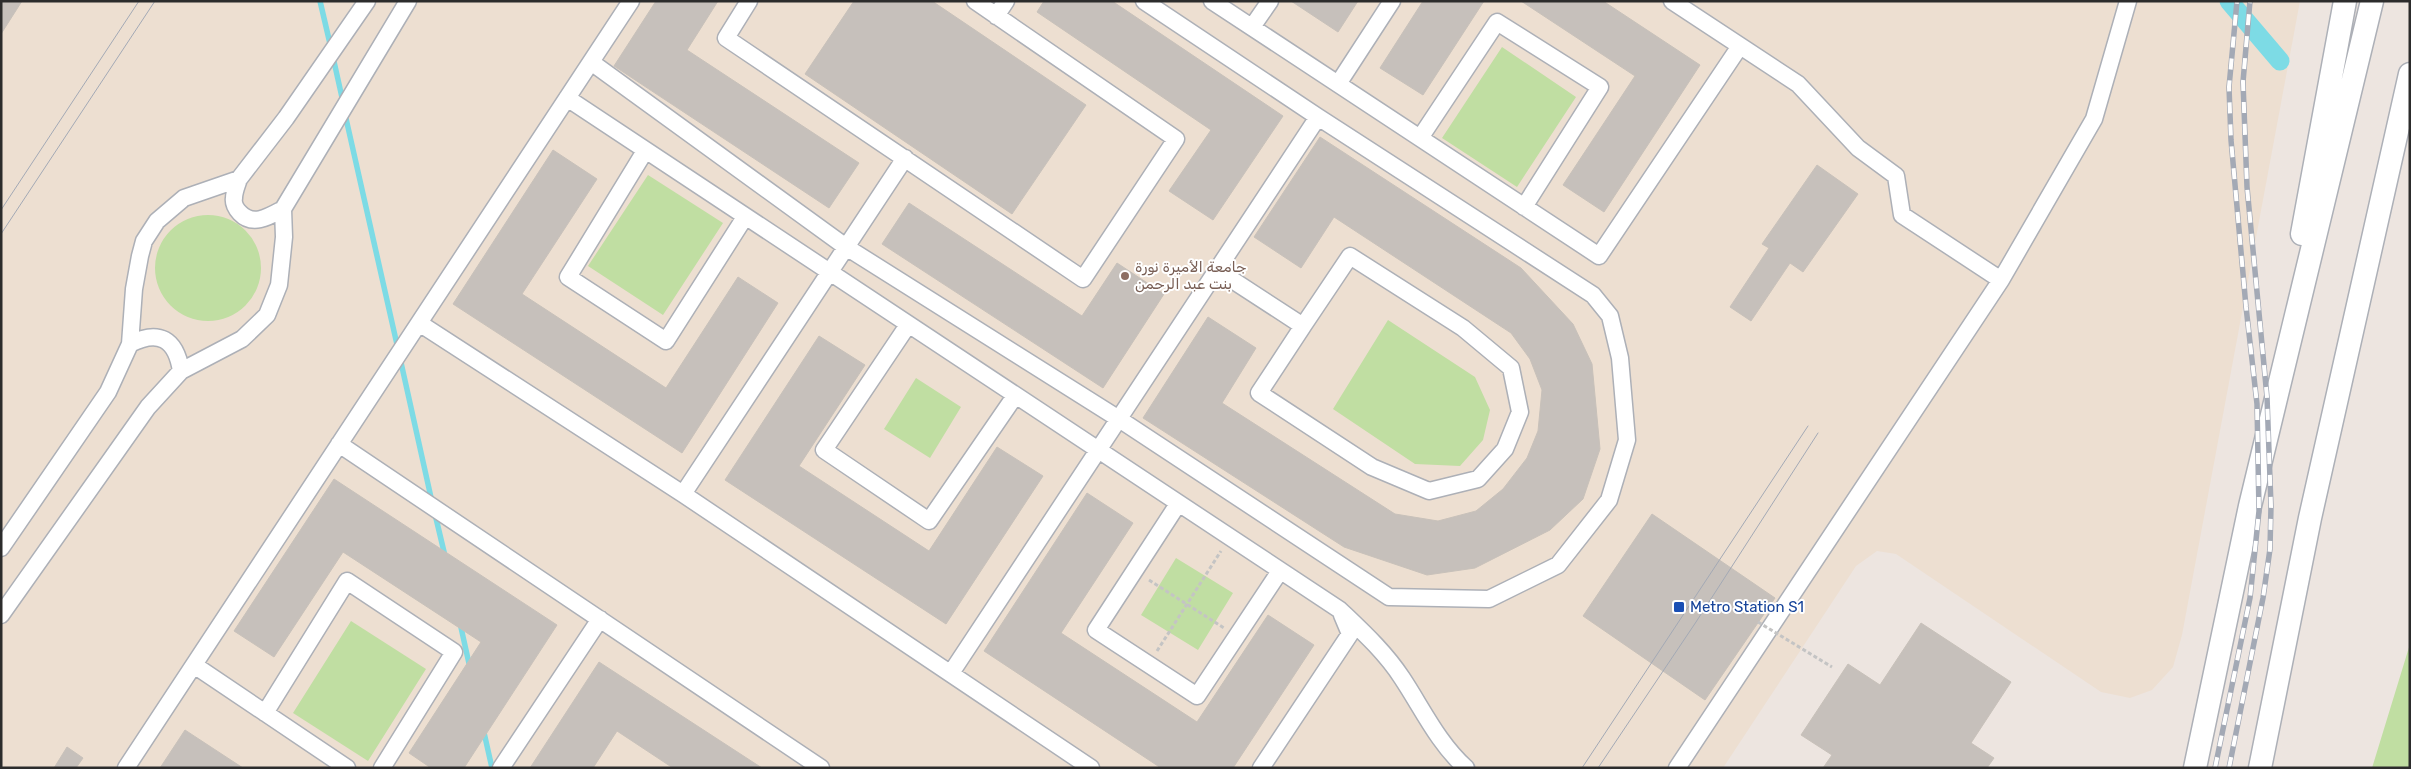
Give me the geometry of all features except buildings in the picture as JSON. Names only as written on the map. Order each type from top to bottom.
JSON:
[{"type":"main road","points":[[2195,768],[2250,506],[2345,1]]},
{"type":"main road","points":[[2250,506],[2372,1]]},
{"type":"main road","points":[[2260,768],[2310,518],[2410,74]]},
{"type":"main road","points":[[2310,518],[2410,142]]},
{"type":"street","points":[[283,209],[267,218],[257,220],[241,215],[233,199],[239,179],[286,118],[367,1]]},
{"type":"street","points":[[1,615],[148,407],[181,371],[242,339],[266,314],[279,285],[284,237],[283,209],[294,186],[408,1]]},
{"type":"street","points":[[126,768],[631,1]]},
{"type":"street","points":[[749,1],[726,38],[1083,279],[1176,139],[975,1]]},
{"type":"street","points":[[996,16],[1006,1]]},
{"type":"street","points":[[591,62],[846,247],[1118,420],[1389,597],[1489,599],[1558,565],[1609,500],[1627,440],[1620,358],[1610,316],[1593,295],[1318,117],[1144,1]]},
{"type":"street","points":[[1212,1],[1599,256],[1740,46]]},
{"type":"street","points":[[1252,28],[1270,1]]},
{"type":"street","points":[[1338,84],[1392,1]]},
{"type":"street","points":[[1672,1],[1798,84],[1858,148],[1896,176],[1902,215],[2001,280]]},
{"type":"street","points":[[1677,768],[2001,280],[2094,119],[2128,1]]},
{"type":"street","points":[[1420,138],[1498,22],[1600,87],[1524,207]]},
{"type":"street","points":[[567,98],[1340,610],[1375,644],[1401,677],[1436,732],[1456,759],[1466,768]]},
{"type":"street","points":[[951,673],[1318,117]]},
{"type":"street","points":[[645,151],[568,277],[666,341],[746,217]]},
{"type":"street","points":[[682,494],[904,158]]},
{"type":"street","points":[[1,548],[108,392],[130,344],[134,289],[144,241],[157,221],[184,198],[239,179]]},
{"type":"street","points":[[1350,256],[1463,328],[1511,368],[1520,412],[1505,449],[1478,479],[1429,492],[1372,468],[1259,393],[1303,326],[1350,256]]},
{"type":"street","points":[[1217,270],[1303,326]]},
{"type":"street","points":[[419,323],[682,494],[1091,768]]},
{"type":"street","points":[[908,325],[824,450],[929,521],[1015,396]]},
{"type":"street","points":[[130,344],[144,336],[156,336],[171,345],[179,357],[181,371]]},
{"type":"street","points":[[339,444],[821,768]]},
{"type":"street","points":[[1178,504],[1096,630],[1197,696],[1280,571]]},
{"type":"street","points":[[266,713],[347,581],[454,652],[382,768]]},
{"type":"street","points":[[1261,768],[1350,634],[1340,610]]},
{"type":"street","points":[[501,768],[600,619]]},
{"type":"street","points":[[194,665],[347,768]]},
{"type":"path","points":[[1148,664],[1230,538]]},
{"type":"path","points":[[1135,571],[1237,636]]},
{"type":"path","points":[[1758,622],[1832,667]]},
{"type":"shaded area","name":"جامعة الأميرة نورة بنت عبد الرحمن","points":[[1,1],[2300,1],[2182,635],[2173,667],[2152,690],[2130,698],[2101,692],[1896,554],[1877,551],[1856,566],[1723,768],[1,768]]},
{"type":"green space","points":[[1502,47],[1576,97],[1517,187],[1442,138]]},
{"type":"green space","points":[[648,175],[723,223],[663,315],[588,266]]},
{"type":"green space","points":[[208,215],[228,219],[245,231],[257,248],[261,268],[257,288],[245,305],[228,317],[208,321],[188,317],[171,305],[159,288],[155,268],[159,248],[171,231],[188,219]]},
{"type":"green space","points":[[1388,320],[1475,377],[1490,410],[1483,440],[1460,466],[1415,464],[1333,409]]},
{"type":"green space","points":[[916,378],[961,407],[930,458],[884,429]]},
{"type":"green space","points":[[1176,558],[1233,593],[1198,650],[1141,615]]},
{"type":"green space","points":[[351,621],[426,669],[368,761],[293,713]]},
{"type":"green space","points":[[2410,644],[2410,768],[2372,768]]},
{"type":"waterway","points":[[320,1],[331,48]]},
{"type":"waterway","points":[[2229,1],[2280,61]]},
{"type":"waterway","points":[[333,57],[343,102]]},
{"type":"waterway","points":[[345,114],[398,349]]},
{"type":"waterway","points":[[400,358],[432,502]]},
{"type":"waterway","points":[[435,514],[445,556]]},
{"type":"waterway","points":[[460,623],[470,668]]},
{"type":"waterway","points":[[483,728],[492,768]]},
{"type":"tram line","points":[[1,210],[139,1]]},
{"type":"tram line","points":[[1,234],[155,1]]},
{"type":"tram line","points":[[1582,768],[1808,426]]},
{"type":"tram line","points":[[1598,768],[1696,622],[1818,433]]},
{"type":"railway","points":[[2215,768],[2250,598],[2259,511],[2257,404],[2231,140],[2229,87],[2237,1]]},
{"type":"railway","points":[[2229,768],[2263,598],[2270,549],[2271,506],[2267,397],[2247,187],[2243,82],[2250,1]]},
{"type":"place","name":"جامعة الأميرة نورة بنت عبد الرحمن","points":[[1125,276]]},
{"type":"place","name":"Metro Station S1","points":[[1679,607]]}]
